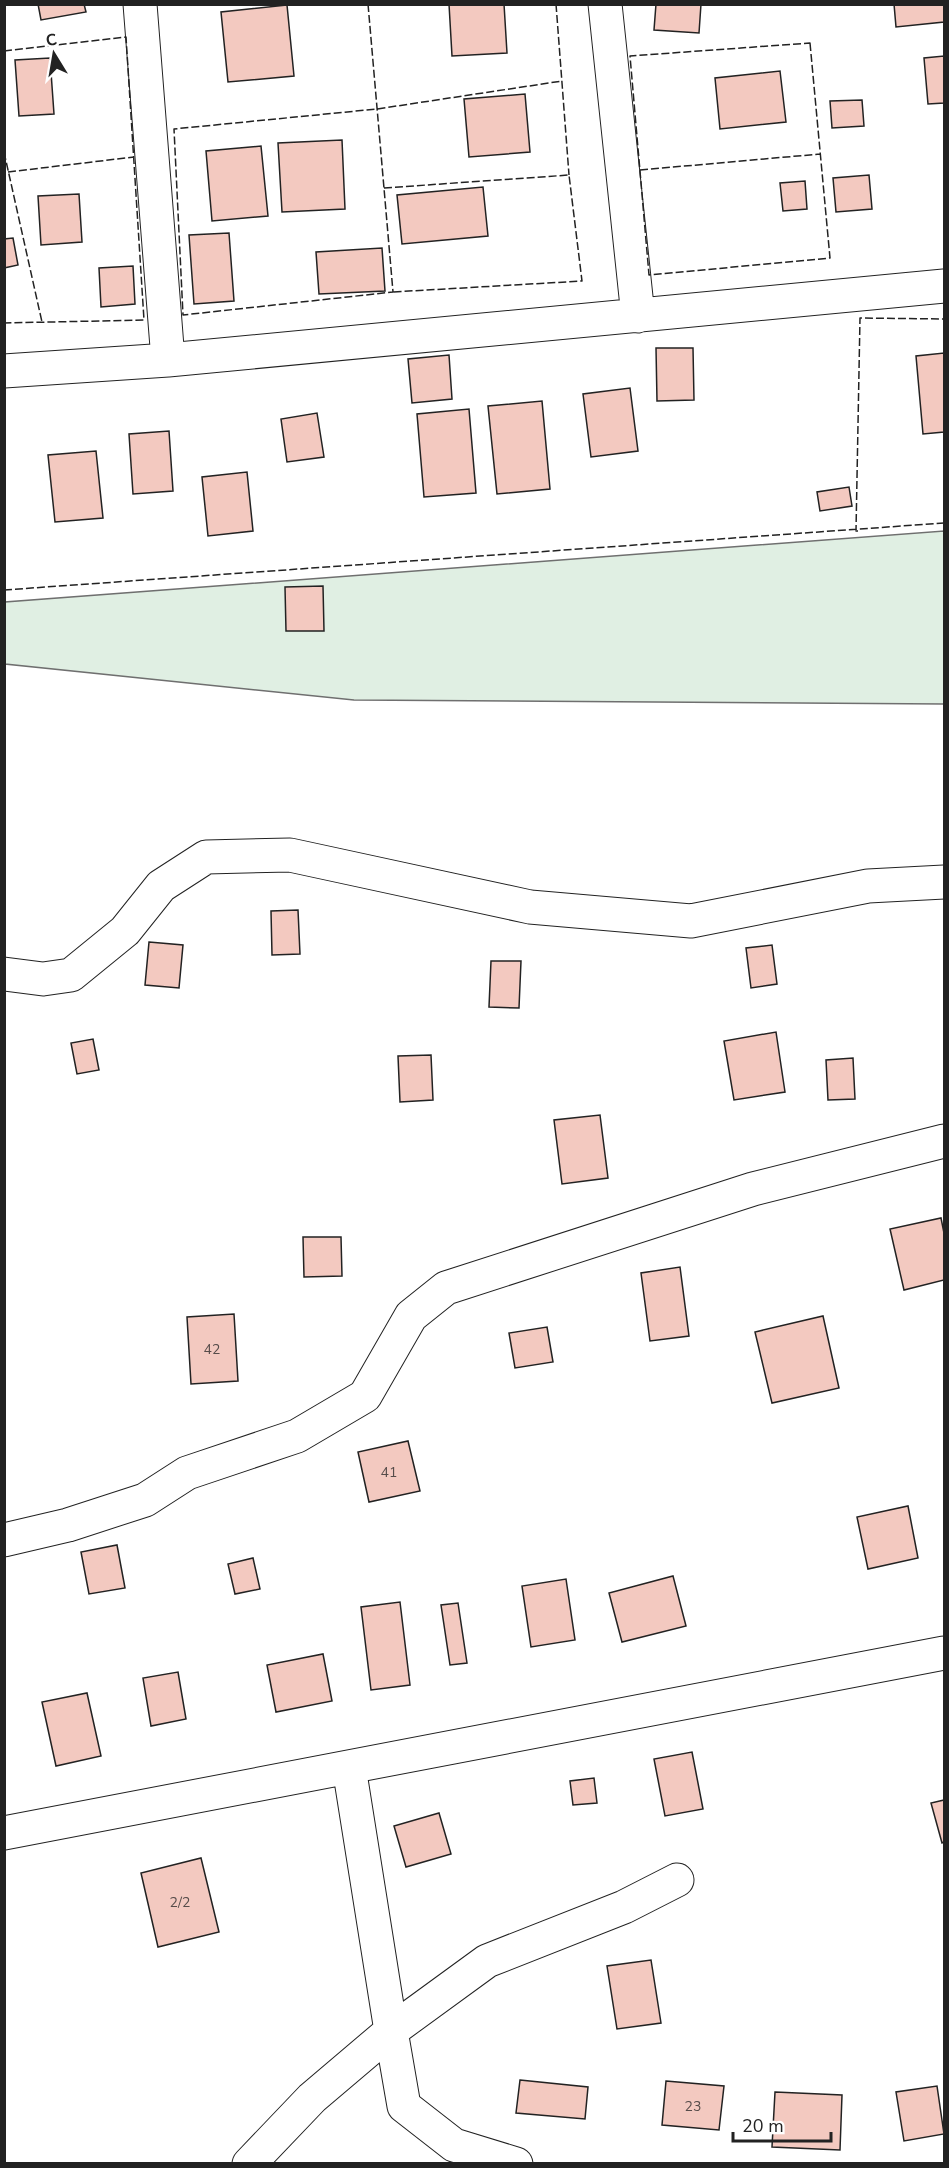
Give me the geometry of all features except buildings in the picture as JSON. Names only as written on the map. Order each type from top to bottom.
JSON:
[{"type":"street","points":[[140,4],[168,360]]},
{"type":"street","points":[[605,4],[638,316]]},
{"type":"street","points":[[4,371],[168,360],[945,286]]},
{"type":"street","points":[[4,974],[42,979],[71,975],[125,931],[161,886],[206,857],[290,855],[530,907],[691,921],[868,886],[945,882]]},
{"type":"street","points":[[4,1540],[68,1525],[145,1500],[187,1473],[306,1430],[364,1396],[411,1316],[446,1287],[753,1189],[945,1141]]},
{"type":"street","points":[[4,1833],[945,1653]]},
{"type":"street","points":[[348,1767],[404,2106],[454,2145],[516,2163]]},
{"type":"street","points":[[249,2163],[312,2098],[391,2031],[487,1961],[624,1907],[677,1880]]},
{"type":"green space","points":[[944,531],[944,704],[354,700],[5,664],[5,602]]},
{"type":"fence","points":[[368,4],[393,292],[183,315],[174,129],[377,109],[562,81]]},
{"type":"fence","points":[[556,4],[569,175]]},
{"type":"fence","points":[[4,51],[126,37],[144,320],[4,323]]},
{"type":"fence","points":[[810,43],[830,258],[649,275],[630,56],[810,43]]},
{"type":"fence","points":[[4,152],[42,322]]},
{"type":"fence","points":[[640,170],[820,154]]},
{"type":"fence","points":[[8,172],[134,157]]},
{"type":"fence","points":[[384,188],[569,175],[582,281],[393,292]]},
{"type":"fence","points":[[858,531],[856,531],[860,318],[944,319]]},
{"type":"fence","points":[[4,590],[944,523]]}]
